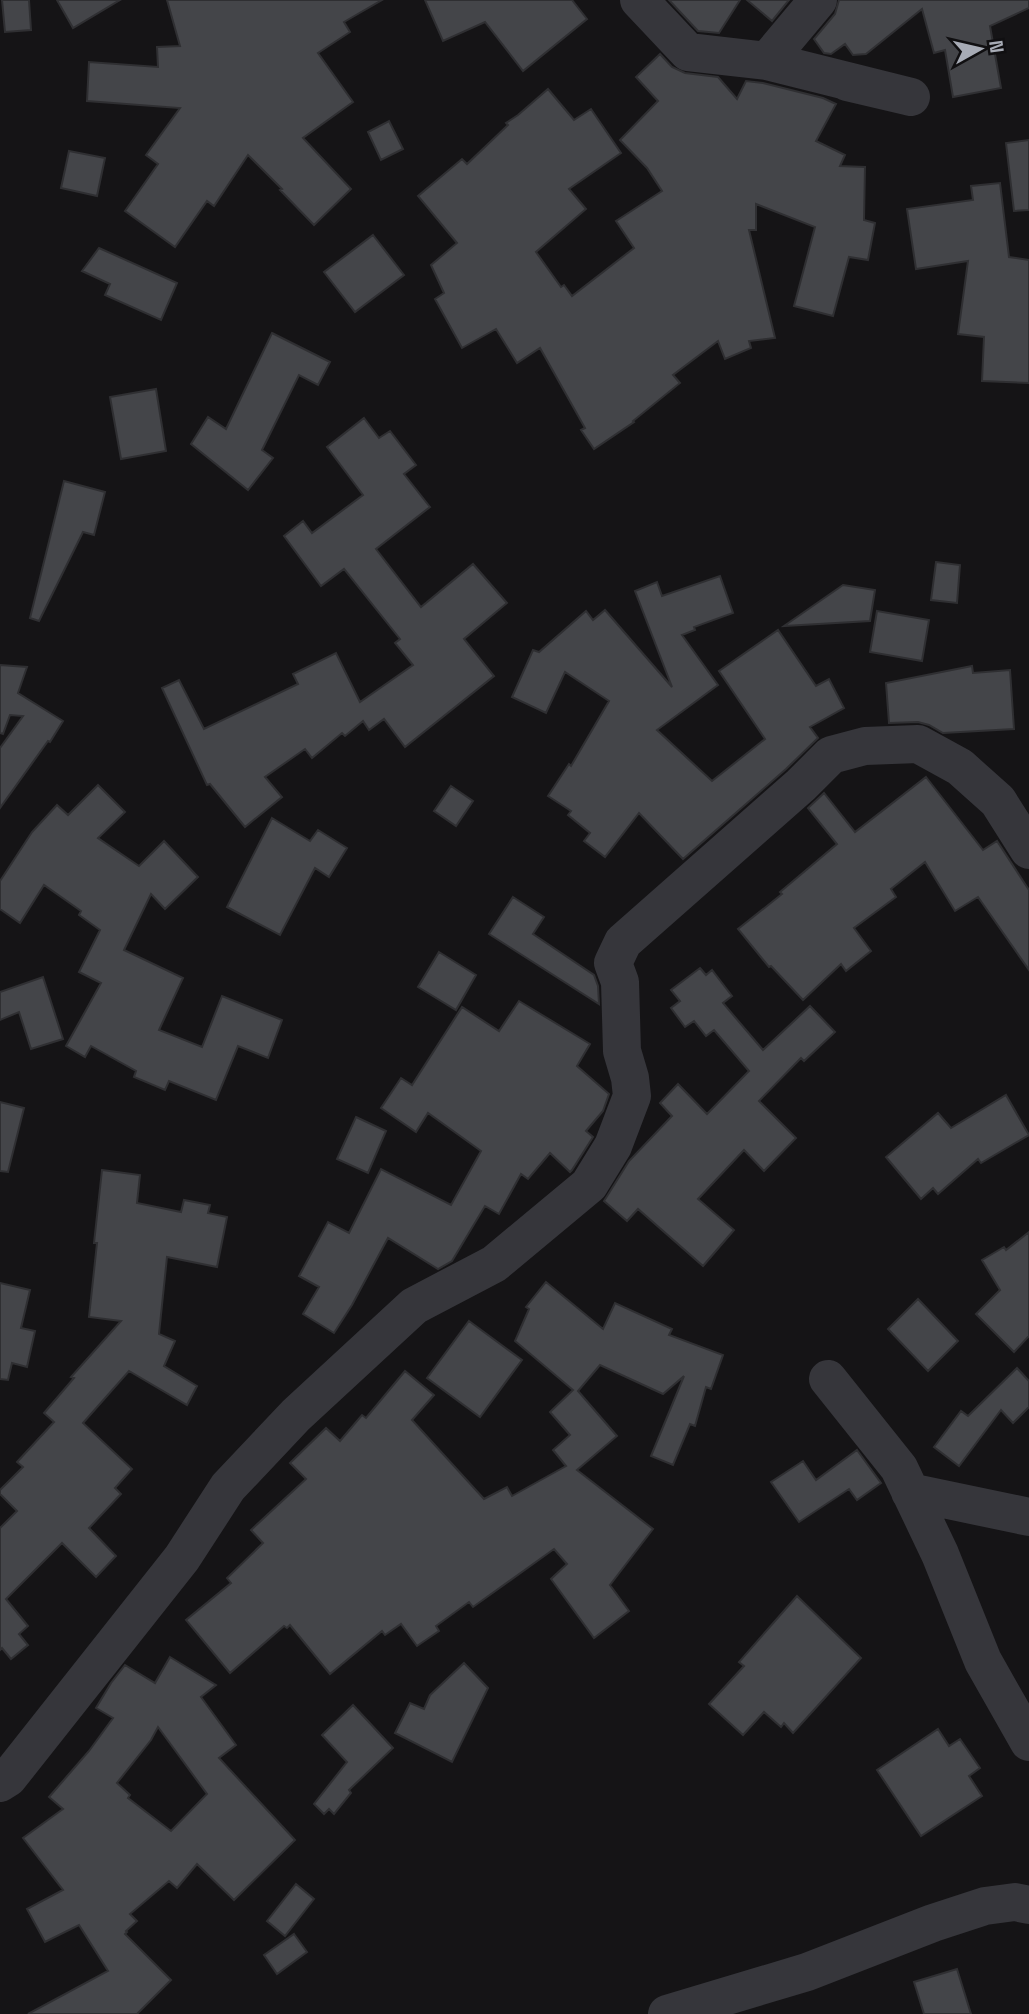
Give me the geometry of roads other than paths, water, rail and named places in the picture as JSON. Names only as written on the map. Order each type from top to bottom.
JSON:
[{"type":"street","points":[[639,0],[688,52],[767,61],[911,97],[847,82]]},
{"type":"street","points":[[767,61],[818,0]]},
{"type":"street","points":[[0,1783],[8,1778],[182,1558],[228,1488],[296,1415],[414,1306],[494,1264],[589,1185],[613,1146],[632,1096],[631,1078],[622,1051],[620,982],[613,963],[622,942],[801,785],[831,755],[865,746],[918,744],[960,767],[998,802],[1029,850]]},
{"type":"street","points":[[828,1379],[899,1468],[940,1554],[984,1661],[1029,1742]]},
{"type":"street","points":[[910,1492],[1029,1517]]},
{"type":"street","points":[[667,2014],[807,1972],[933,1923],[985,1906],[1016,1902],[1029,1905]]}]
